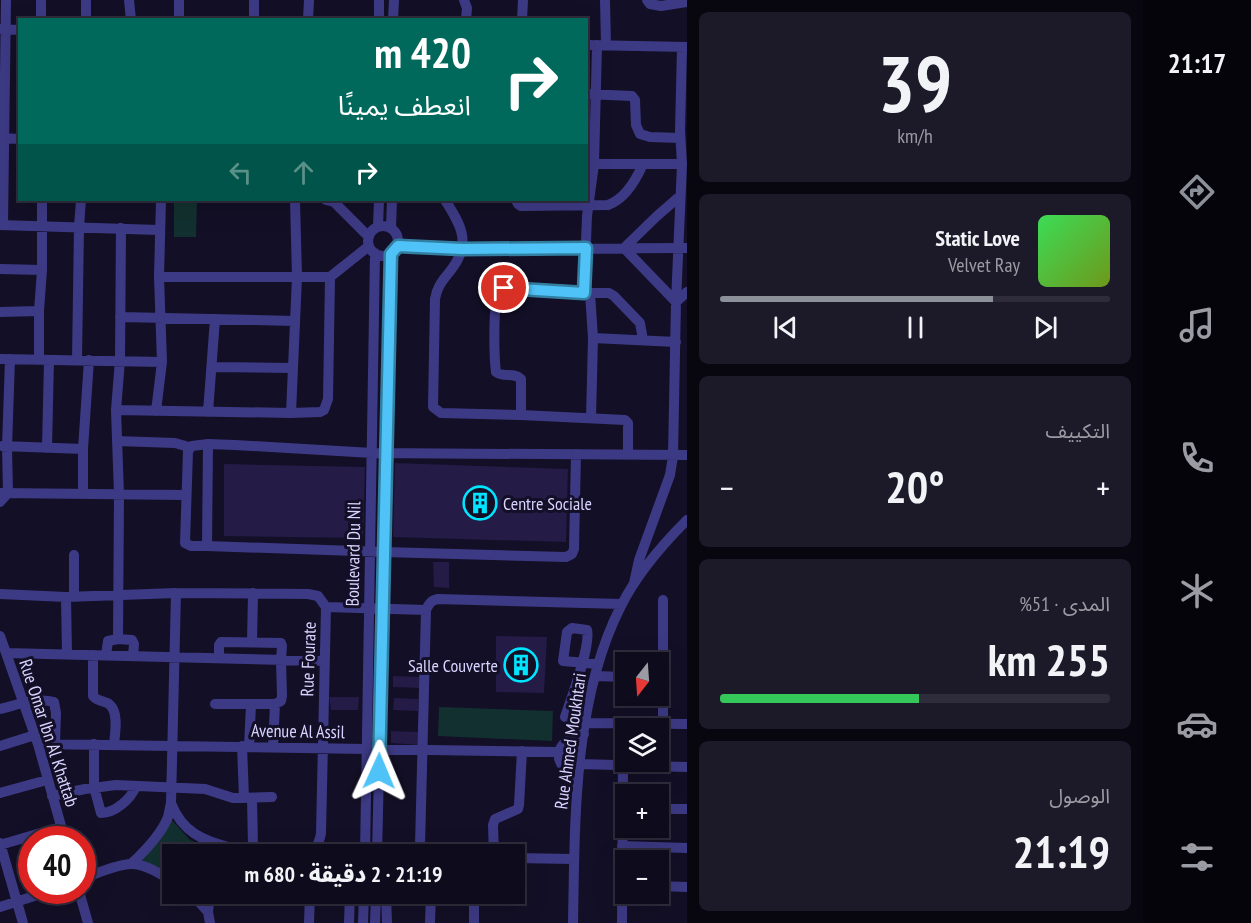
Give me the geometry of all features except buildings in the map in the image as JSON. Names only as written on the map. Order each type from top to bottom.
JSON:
[{"type":"street","points":[[6,0],[3,29],[2,225],[159,230]]},
{"type":"street","points":[[41,0],[41,18]]},
{"type":"street","points":[[86,18],[87,0]]},
{"type":"street","points":[[129,0],[131,18]]},
{"type":"street","points":[[179,0],[179,18]]},
{"type":"street","points":[[254,0],[254,18]]},
{"type":"street","points":[[308,18],[309,0]]},
{"type":"street","points":[[379,0],[379,18]]},
{"type":"street","points":[[393,18],[394,0]]},
{"type":"street","points":[[522,18],[523,0]]},
{"type":"street","points":[[591,418],[593,338],[587,293],[586,248],[591,94],[596,45],[605,0]]},
{"type":"street","points":[[647,0],[650,4],[661,6],[687,2]]},
{"type":"street","points":[[3,29],[18,30]]},
{"type":"street","points":[[596,45],[685,47],[684,101],[680,138],[684,199],[683,248],[676,302],[673,456],[670,475],[639,561],[634,583]]},
{"type":"street","points":[[591,94],[633,97],[636,104],[636,125],[640,134],[680,138]]},
{"type":"street","points":[[2,138],[18,139]]},
{"type":"street","points":[[590,164],[682,164]]},
{"type":"street","points":[[516,201],[521,206],[608,206],[630,187],[643,165]]},
{"type":"street","points":[[624,248],[657,216],[684,199]]},
{"type":"street","points":[[42,201],[42,270],[39,311],[48,448]]},
{"type":"street","points":[[81,201],[79,227],[83,360],[83,493]]},
{"type":"street","points":[[156,411],[162,362],[159,277],[161,201]]},
{"type":"street","points":[[291,413],[297,277],[295,201]]},
{"type":"street","points":[[332,201],[371,246],[383,256],[394,250],[683,248]]},
{"type":"street","points":[[378,226],[379,201]]},
{"type":"street","points":[[392,201],[392,228]]},
{"type":"street","points":[[446,201],[461,227],[462,249],[458,261],[437,289],[435,299],[433,407],[441,413],[625,420],[628,423],[628,455]]},
{"type":"street","points":[[159,277],[330,277],[371,246],[373,230],[384,225],[392,228],[398,237],[394,250]]},
{"type":"street","points":[[118,639],[119,494],[116,410],[120,360],[121,228]]},
{"type":"street","name":"Boulevard Du Nil","points":[[364,844],[372,453],[371,246]]},
{"type":"street","points":[[624,248],[676,302]]},
{"type":"street","name":"Boulevard Du Nil","points":[[377,844],[386,453],[394,250]]},
{"type":"street","points":[[0,269],[42,270]]},
{"type":"street","points":[[116,410],[291,413],[324,410],[328,399],[330,277]]},
{"type":"street","points":[[521,415],[521,379],[517,375],[500,375],[496,372],[496,306],[498,296],[504,288],[609,293],[640,323],[643,340]]},
{"type":"street","points":[[676,302],[687,292]]},
{"type":"street","points":[[0,312],[39,311]]},
{"type":"street","points":[[120,317],[295,321]]},
{"type":"street","points":[[208,412],[215,319]]},
{"type":"street","points":[[593,338],[675,342]]},
{"type":"street","points":[[0,502],[4,493],[5,359],[162,362]]},
{"type":"street","points":[[212,367],[292,368]]},
{"type":"street","points":[[117,441],[175,443],[189,447],[208,444],[372,453],[687,455]]},
{"type":"street","points":[[207,546],[208,444]]},
{"type":"street","points":[[3,447],[83,449]]},
{"type":"street","points":[[189,447],[185,495],[185,543],[191,546],[569,556],[574,549],[576,454]]},
{"type":"street","points":[[4,493],[185,495]]},
{"type":"street","name":"Rue Ahmed Moukhtari","points":[[573,923],[578,777],[594,676],[610,628],[634,583],[661,547],[687,520]]},
{"type":"street","points":[[67,654],[74,555]]},
{"type":"street","points":[[131,864],[152,842],[165,823],[171,803],[176,593]]},
{"type":"street","points":[[0,594],[70,597],[176,593],[308,594],[318,596],[326,607],[426,610]]},
{"type":"street","points":[[252,642],[253,593]]},
{"type":"street","points":[[420,844],[426,610],[434,600],[622,604]]},
{"type":"street","points":[[661,652],[663,600]]},
{"type":"street","name":"Rue Fourate","points":[[319,844],[324,748],[326,607]]},
{"type":"street","name":"Rue Omar Ibn Al Khattab","points":[[0,636],[36,740],[61,826]]},
{"type":"street","points":[[106,655],[108,641],[118,639],[132,640],[133,656]]},
{"type":"street","points":[[215,705],[275,704],[281,700],[282,696],[282,643],[221,642],[219,658]]},
{"type":"street","points":[[6,653],[325,661]]},
{"type":"street","points":[[93,655],[93,696],[96,700],[108,703],[112,708],[115,718],[114,744]]},
{"type":"street","points":[[565,717],[582,662],[598,664]]},
{"type":"street","points":[[0,673],[12,670]]},
{"type":"street","points":[[594,676],[615,677]]},
{"type":"street","points":[[0,710],[22,702],[54,702],[55,743]]},
{"type":"street","points":[[273,747],[275,704]]},
{"type":"street","points":[[251,705],[246,746],[248,798],[254,844]]},
{"type":"street","points":[[669,723],[687,724]]},
{"type":"street","points":[[578,777],[565,770],[559,760],[558,752],[565,742],[585,728],[615,726]]},
{"type":"street","name":"Avenue Al Assil","points":[[0,746],[36,740],[94,744],[558,752]]},
{"type":"street","points":[[94,744],[94,787],[101,813],[126,801],[136,786]]},
{"type":"street","points":[[494,844],[495,819],[518,808],[519,805],[522,751]]},
{"type":"street","points":[[580,764],[615,765]]},
{"type":"street","points":[[669,766],[687,767]]},
{"type":"street","points":[[0,794],[47,780]]},
{"type":"street","points":[[52,796],[94,787],[117,785],[205,789],[227,796],[248,798],[272,797]]},
{"type":"street","points":[[171,803],[181,821],[194,834],[215,844]]},
{"type":"street","points":[[669,809],[687,808]]},
{"type":"street","points":[[622,838],[622,850]]},
{"type":"street","points":[[18,839],[0,844],[23,923]]},
{"type":"street","points":[[622,846],[687,848]]},
{"type":"street","points":[[525,858],[574,859]]},
{"type":"street","points":[[96,874],[131,864],[143,866],[162,876]]},
{"type":"street","points":[[669,886],[687,887]]},
{"type":"street","points":[[0,907],[17,902]]},
{"type":"street","points":[[83,904],[88,923]]},
{"type":"street","points":[[200,904],[209,918]]},
{"type":"street","points":[[309,923],[310,904]]},
{"type":"street","points":[[349,923],[350,904]]},
{"type":"street","points":[[363,923],[364,904]]},
{"type":"street","points":[[375,923],[376,904]]},
{"type":"street","points":[[387,904],[387,923]]},
{"type":"street","points":[[430,923],[431,904]]},
{"type":"street","points":[[474,904],[474,923]]},
{"type":"street","points":[[622,923],[623,904]]},
{"type":"green space","points":[[174,201],[197,201],[196,237],[174,237]]},
{"type":"green space","points":[[439,707],[553,711],[552,741],[438,736]]},
{"type":"green space","points":[[170,818],[190,840],[200,844],[162,844],[162,871],[140,859]]},
{"type":"place","name":"Centre Sociale","points":[[480,503]]},
{"type":"place","name":"Salle Couverte","points":[[521,665]]},
{"type":"route","points":[[379,771],[391,254],[398,246],[462,249],[586,248],[584,293],[504,288]]}]
